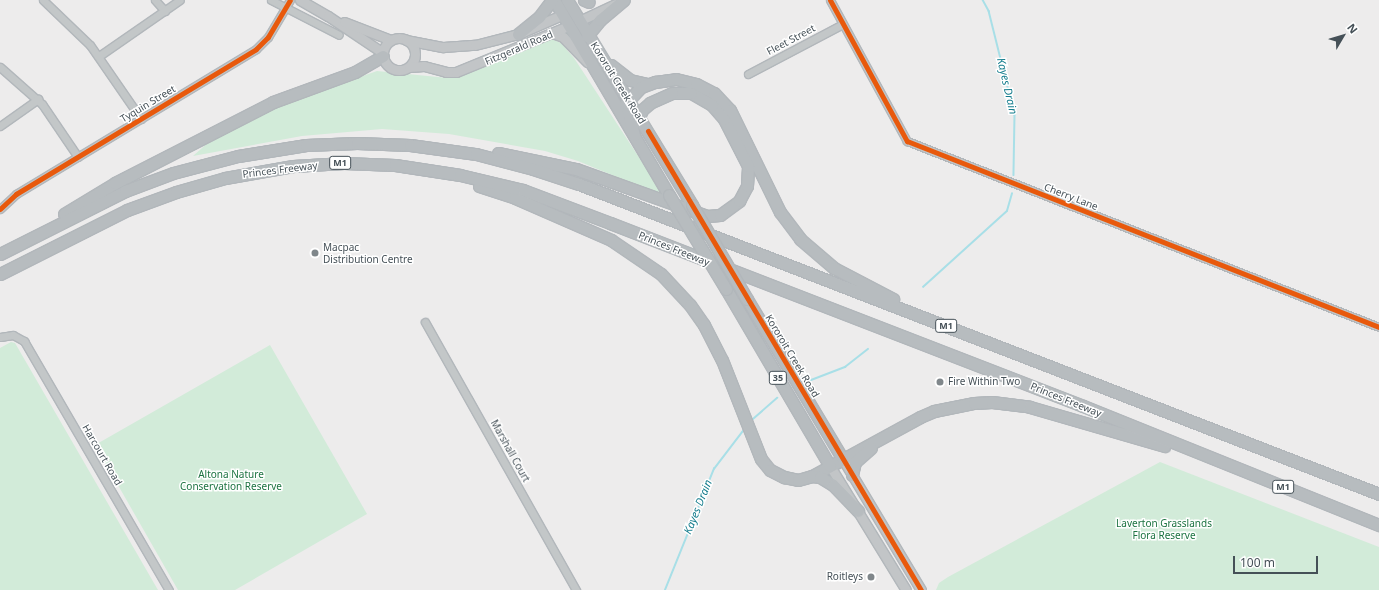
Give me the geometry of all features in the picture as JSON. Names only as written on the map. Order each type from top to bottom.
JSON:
[{"type":"highway","name":"Kororoit Creek Road","points":[[553,0],[830,466]]},
{"type":"highway","points":[[518,34],[547,9],[553,0]]},
{"type":"highway","points":[[587,36],[600,20],[624,0]]},
{"type":"highway","name":"Kororoit Creek Road","points":[[570,5],[587,36],[601,55],[692,205],[842,458]]},
{"type":"highway","name":"Fitzgerald Road","points":[[562,15],[570,5]]},
{"type":"highway","name":"Fitzgerald Road","points":[[568,26],[579,21]]},
{"type":"highway","points":[[24,242],[79,204],[136,172],[273,102],[355,72],[383,54]]},
{"type":"highway","points":[[601,55],[627,79],[647,84],[666,80],[686,80],[704,87],[720,98],[734,118],[783,215],[809,248],[834,268],[896,300],[1106,388]]},
{"type":"highway","points":[[634,135],[626,110],[628,99],[647,84]]},
{"type":"highway","points":[[376,143],[466,149],[547,162],[581,171],[707,216],[720,215],[739,202],[747,186],[748,166],[724,119],[712,105],[691,94],[672,93],[650,103],[642,110],[639,117]]},
{"type":"highway","name":"Princes Freeway","points":[[0,254],[125,191],[206,163],[295,147],[376,143],[476,154],[558,177],[1379,494]]},
{"type":"highway","name":"Princes Freeway","points":[[0,274],[127,210],[214,180],[310,165],[361,163],[409,167],[480,179],[523,190],[1084,406],[1186,450],[1379,526]]},
{"type":"highway","points":[[409,167],[515,198],[611,240],[647,262],[681,294],[711,336],[765,465],[784,478],[798,480],[812,476],[886,434],[934,411],[961,404],[992,402],[1050,412],[1148,442],[1186,450]]},
{"type":"highway","points":[[852,475],[855,462],[886,434]]},
{"type":"highway","points":[[812,476],[826,480],[858,511]]},
{"type":"main road","points":[[300,0],[328,16],[383,54],[387,65],[394,69],[409,67],[415,52],[406,40],[398,38],[390,40],[328,16]]},
{"type":"main road","name":"Fitzgerald Road","points":[[579,21],[624,0]]},
{"type":"main road","name":"Fitzgerald Road","points":[[570,5],[589,1]]},
{"type":"main road","name":"Fitzgerald Road","points":[[406,40],[443,48],[466,47],[518,34],[562,15]]},
{"type":"main road","name":"Fitzgerald Road","points":[[409,67],[424,66],[446,72],[456,72],[568,26]]},
{"type":"main road","points":[[552,33],[563,37],[591,65]]},
{"type":"main road","points":[[383,54],[390,40]]},
{"type":"main road","name":"Kororoit Creek Road","points":[[842,458],[911,589]]},
{"type":"main road","name":"Kororoit Creek Road","points":[[830,466],[858,511],[911,589]]},
{"type":"street","points":[[43,0],[81,35],[99,56],[141,119]]},
{"type":"street","points":[[154,0],[165,11]]},
{"type":"street","points":[[99,56],[180,0]]},
{"type":"street","points":[[271,0],[339,35]]},
{"type":"street","name":"Tyquin Street","points":[[0,208],[16,194],[263,45],[290,0]]},
{"type":"street","name":"Cherry Lane","points":[[830,0],[901,132],[913,144],[1379,327]]},
{"type":"street","name":"Fleet Street","points":[[748,74],[843,24]]},
{"type":"street","points":[[0,66],[38,99],[78,156]]},
{"type":"street","points":[[0,126],[38,99]]},
{"type":"street","name":"Marshall Court","points":[[425,322],[576,590]]},
{"type":"street","name":"Harcourt Road","points":[[0,338],[13,335],[24,341],[169,590]]},
{"type":"green space","points":[[552,39],[561,43],[574,58],[665,197],[578,161],[545,151],[449,134],[382,129],[302,136],[193,156],[211,140],[280,105],[377,71],[448,78],[463,74]]},
{"type":"green space","points":[[11,342],[15,343],[158,590],[0,590],[0,348]]},
{"type":"green space","name":"Altona Nature Conservation Reserve","points":[[270,345],[367,514],[235,590],[178,590],[95,445]]},
{"type":"green space","name":"Laverton Grasslands Flora Reserve","points":[[1160,462],[1379,547],[1379,590],[936,590],[939,583],[948,577]]},
{"type":"waterway","name":"Kayes Drain","points":[[983,0],[989,11],[1015,115],[1014,175]]},
{"type":"waterway","name":"Kayes Drain","points":[[923,287],[1007,211],[1012,194]]},
{"type":"waterway","name":"Kayes Drain","points":[[806,382],[845,367],[868,349]]},
{"type":"waterway","name":"Kayes Drain","points":[[753,419],[777,398]]},
{"type":"waterway","name":"Kayes Drain","points":[[665,590],[714,469],[743,431]]},
{"type":"cycle path","points":[[0,209],[16,194],[256,49],[268,37],[290,0]]},
{"type":"cycle path","points":[[830,0],[907,141],[1379,327]]},
{"type":"cycle path","points":[[648,131],[921,590]]},
{"type":"place","name":"Macpac Distribution Centre","points":[[315,253]]},
{"type":"place","name":"Fire Within Two","points":[[940,382]]},
{"type":"place","name":"Roitleys","points":[[871,577]]}]
